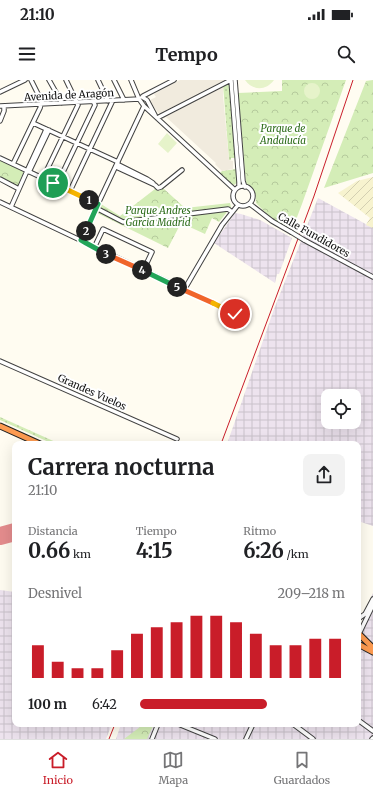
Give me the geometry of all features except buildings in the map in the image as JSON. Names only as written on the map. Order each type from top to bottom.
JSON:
[{"type":"highway","points":[[0,426],[33,441]]},
{"type":"highway","points":[[0,430],[25,441]]},
{"type":"highway","points":[[361,637],[373,648]]},
{"type":"highway","points":[[361,646],[373,652]]},
{"type":"street","points":[[0,86],[1,92],[25,80]]},
{"type":"street","points":[[13,164],[42,104],[31,80]]},
{"type":"street","points":[[49,80],[62,103]]},
{"type":"street","points":[[43,178],[78,106],[66,80]]},
{"type":"street","points":[[98,80],[108,100]]},
{"type":"street","points":[[114,80],[124,100]]},
{"type":"street","points":[[131,80],[145,107],[237,189]]},
{"type":"street","points":[[141,98],[174,80]]},
{"type":"street","points":[[157,118],[231,80],[239,182],[233,197],[238,205],[243,207],[250,204],[253,200],[252,193],[243,181],[235,80]]},
{"type":"street","points":[[141,98],[146,98],[157,118]]},
{"type":"street","name":"Avenida de Aragón","points":[[2,106],[93,102],[141,98]]},
{"type":"street","points":[[70,191],[113,100]]},
{"type":"street","points":[[48,181],[54,170],[59,172],[64,170],[95,105],[93,102]]},
{"type":"street","points":[[0,121],[4,111],[2,106]]},
{"type":"street","points":[[145,107],[150,106]]},
{"type":"street","points":[[81,240],[145,107]]},
{"type":"street","points":[[33,123],[90,149],[158,188],[182,170]]},
{"type":"street","points":[[11,207],[48,129]]},
{"type":"street","points":[[0,158],[70,191],[123,222],[228,208],[232,212]]},
{"type":"street","points":[[0,179],[19,189]]},
{"type":"street","points":[[237,189],[246,187]]},
{"type":"street","points":[[0,202],[81,240],[94,248],[236,314]]},
{"type":"street","name":"Calle Fundidores","points":[[250,204],[272,221],[304,240],[373,277]]},
{"type":"street","points":[[184,290],[222,225],[238,205]]},
{"type":"street","points":[[94,248],[103,229],[152,252],[143,271]]},
{"type":"street","name":"Grandes Vuelos","points":[[0,361],[178,439]]},
{"type":"street","points":[[361,617],[365,614],[373,600]]},
{"type":"street","points":[[361,628],[373,605]]},
{"type":"street","points":[[361,722],[373,731]]},
{"type":"street","points":[[152,739],[157,727]]},
{"type":"street","points":[[185,727],[215,739]]},
{"type":"street","points":[[246,739],[252,727]]},
{"type":"street","points":[[297,727],[313,739]]},
{"type":"shaded area","points":[[180,80],[226,80],[226,83],[223,85],[223,95],[229,160],[233,161],[233,169],[222,171],[215,164],[216,163],[166,117],[163,119],[154,107],[150,100],[156,97],[154,94]]},
{"type":"shaded area","points":[[373,177],[373,228],[366,225],[370,218],[338,193],[357,181]]},
{"type":"shaded area","points":[[318,198],[373,228],[373,526],[361,522],[361,441],[228,441],[274,309]]},
{"type":"shaded area","points":[[235,213],[260,220],[292,238],[279,274],[277,274],[275,283],[214,243]]},
{"type":"shaded area","points":[[0,590],[12,592],[12,727],[111,727],[106,739],[0,739]]},
{"type":"shaded area","points":[[373,593],[373,646],[363,636],[361,631],[369,617],[364,613]]},
{"type":"shaded area","points":[[361,646],[373,656],[373,739],[116,739],[120,727],[361,727]]},
{"type":"green space","points":[[245,80],[274,80],[271,84],[263,88],[256,88],[248,84]]},
{"type":"green space","name":"Parque de Andalucía","points":[[282,80],[346,80],[294,225],[287,228],[269,216],[256,203],[255,192],[246,183],[238,93],[282,91]]},
{"type":"green space","points":[[373,80],[373,173],[324,188],[366,81]]},
{"type":"green space","points":[[230,81],[236,158],[231,158],[231,160],[229,160],[223,85]]},
{"type":"green space","points":[[312,83],[318,85],[320,91],[318,97],[312,99],[306,97],[304,91],[306,85]]},
{"type":"green space","points":[[167,133],[177,143],[168,153],[158,144]]},
{"type":"green space","points":[[0,160],[24,171],[18,186],[0,178]]},
{"type":"green space","points":[[236,169],[238,182],[234,185],[220,173],[222,171]]},
{"type":"green space","name":"Parque Andres Garcia Madrid","points":[[163,188],[185,208],[230,203],[231,207],[219,222],[212,218],[205,234],[181,223],[168,248],[97,213],[101,204],[120,216],[155,189],[159,191]]},
{"type":"green space","points":[[0,417],[53,441],[46,441],[0,420]]},
{"type":"green space","points":[[140,727],[153,727],[147,739],[124,739]]},
{"type":"runway","points":[[0,536],[12,533]]},
{"type":"railway","points":[[222,441],[314,196],[353,80]]},
{"type":"railway","points":[[109,739],[114,727]]},
{"type":"route","points":[[53,183],[98,204],[81,240],[178,288],[235,314]]}]
